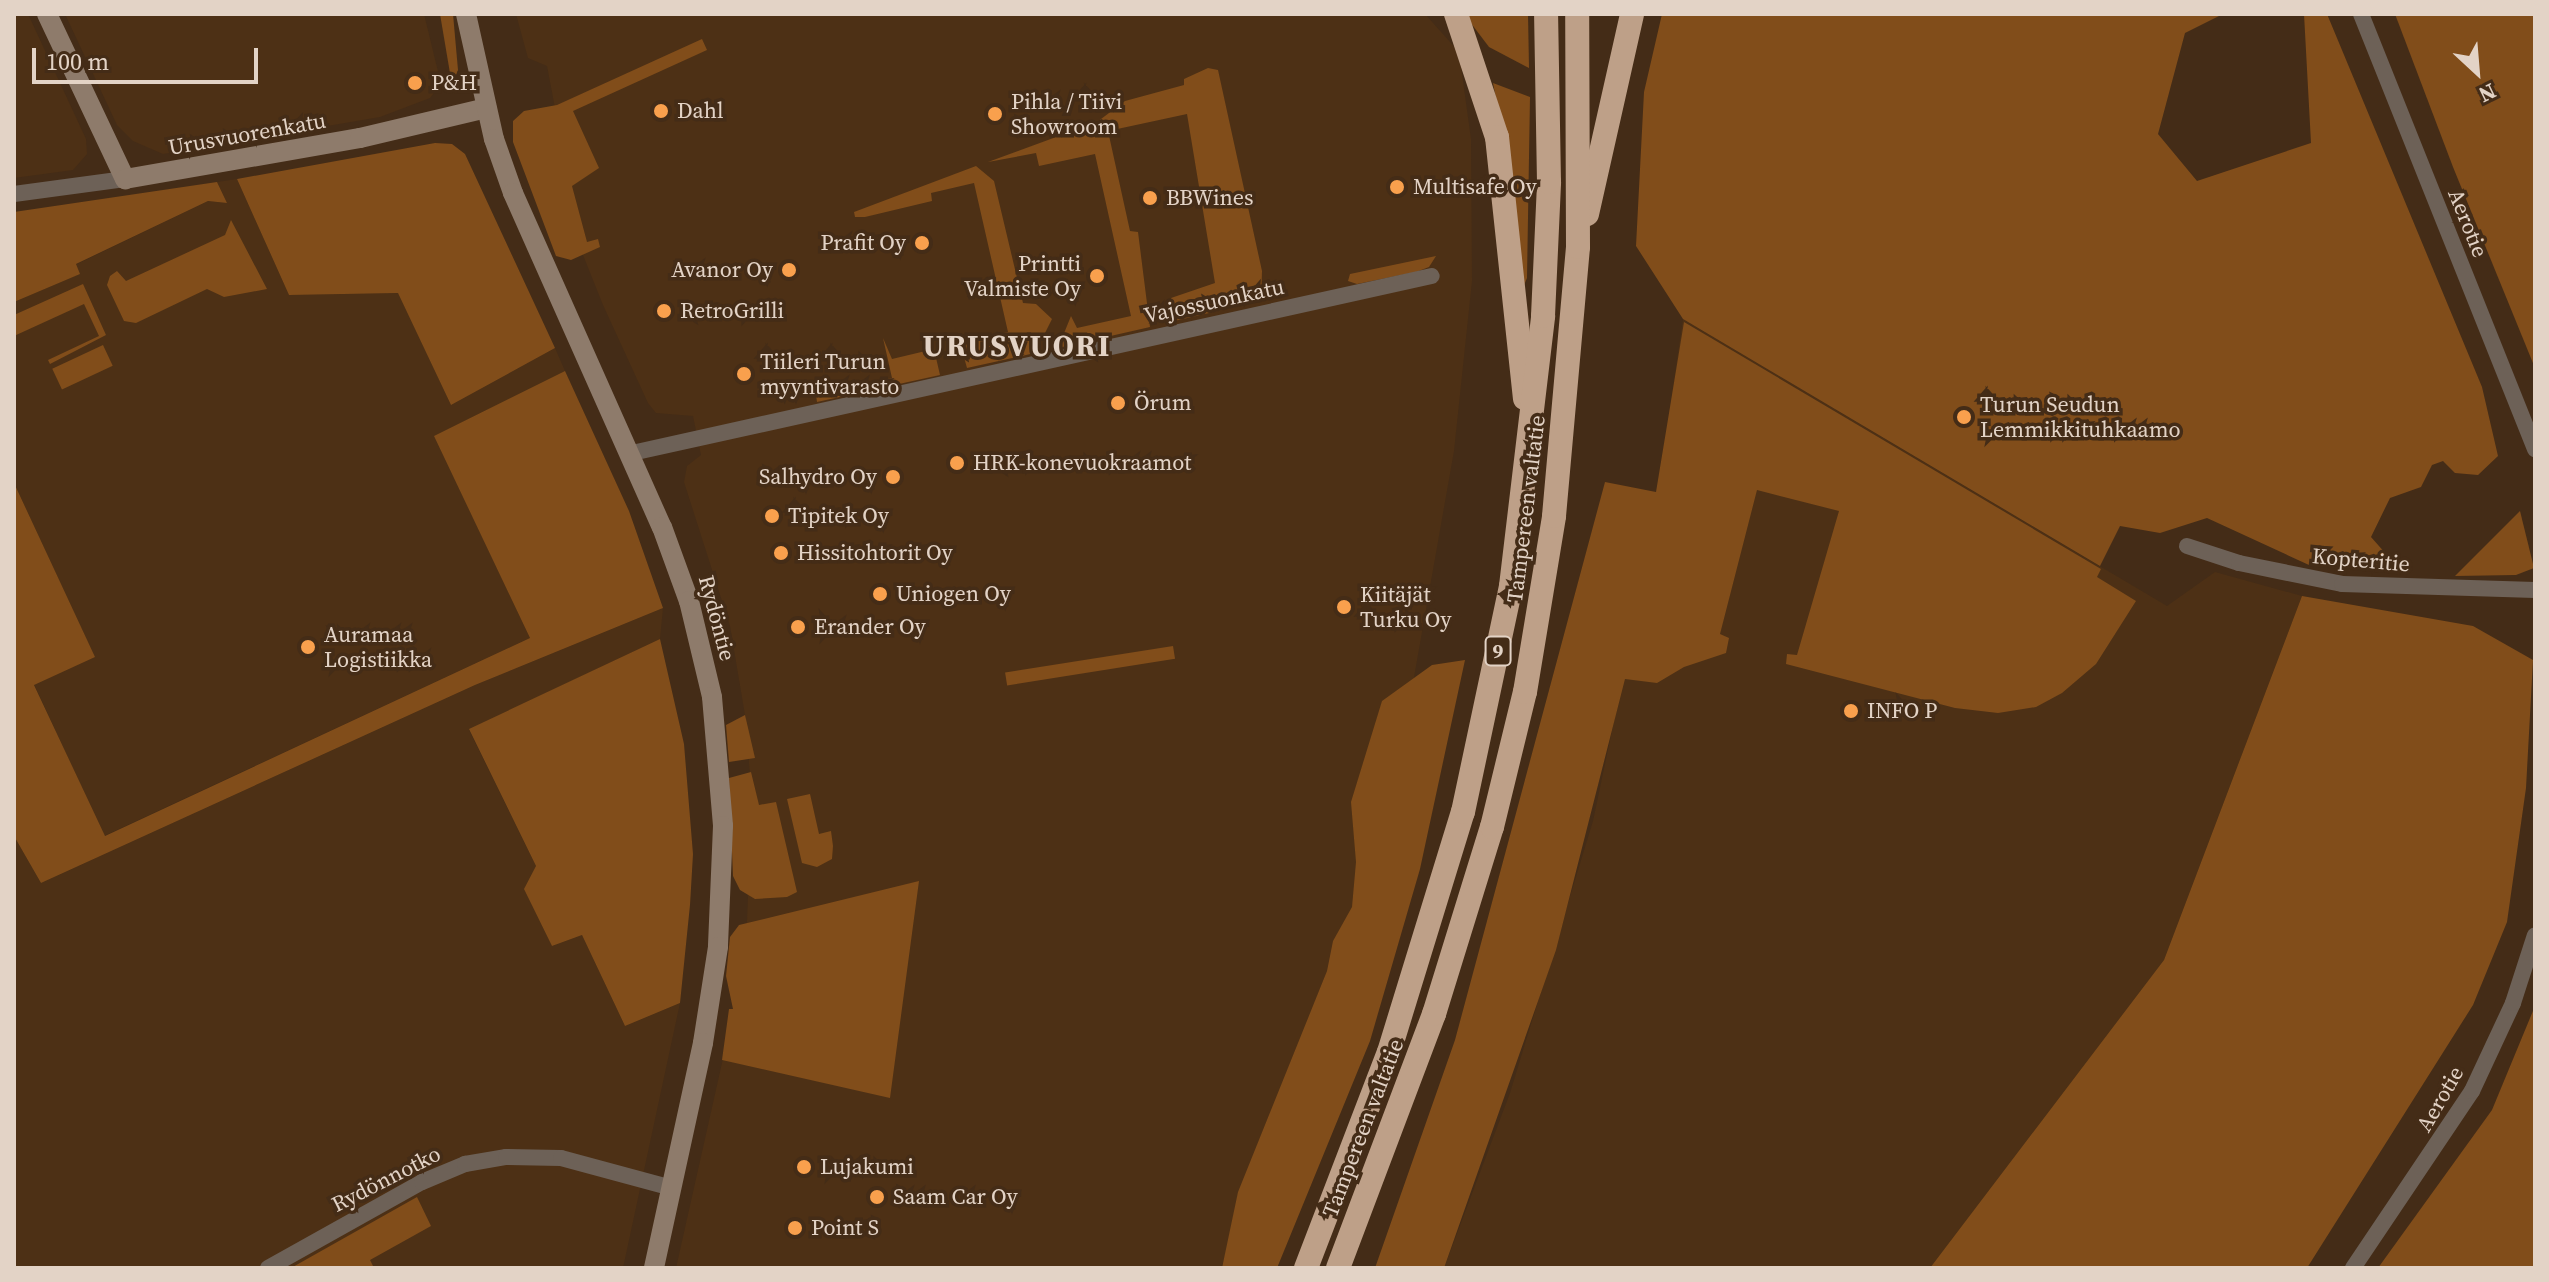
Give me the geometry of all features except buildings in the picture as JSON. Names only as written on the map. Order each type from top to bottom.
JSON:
[{"type":"highway","points":[[1456,14],[1497,137],[1530,451]]},
{"type":"highway","name":"Tampereen valtatie","points":[[1306,1268],[1389,1052],[1463,812],[1511,586],[1530,451],[1549,182],[1546,14]]},
{"type":"highway","name":"Tampereen valtatie","points":[[1338,1268],[1434,1014],[1492,827],[1525,692],[1554,516],[1578,247],[1577,14]]},
{"type":"highway","points":[[1578,247],[1609,134],[1632,14]]},
{"type":"street","points":[[47,14],[125,179]]},
{"type":"street","name":"Rydöntie","points":[[466,14],[487,108],[513,193],[632,453],[699,638],[712,697],[722,788],[722,887],[712,994],[654,1268]]},
{"type":"street","name":"Aerotie","points":[[2361,14],[2535,449]]},
{"type":"street","name":"Urusvuorenkatu","points":[[14,194],[125,179],[333,143],[487,108]]},
{"type":"street","name":"Vajossuonkatu","points":[[632,453],[1432,276]]},
{"type":"street","name":"Kopteritie","points":[[2187,546],[2239,563],[2342,584],[2535,590]]},
{"type":"street","name":"Aerotie","points":[[2353,1268],[2472,1091],[2513,1003],[2535,935]]},
{"type":"street","name":"Rydönnotko","points":[[268,1268],[422,1182],[465,1164],[506,1157],[561,1158],[672,1188]]},
{"type":"shaded area","points":[[14,14],[28,14],[86,139],[87,154],[73,170],[14,178]]},
{"type":"shaded area","points":[[65,14],[424,14],[441,84],[430,98],[380,117],[163,154],[133,141],[117,125]]},
{"type":"shaded area","points":[[440,14],[453,14],[458,70],[452,85]]},
{"type":"shaded area","points":[[516,14],[1425,14],[1459,52],[1471,139],[1472,281],[1454,451],[1413,683],[1360,892],[1221,1268],[676,1268],[735,1005],[747,921],[752,799],[745,715],[730,626],[684,482],[687,466],[701,455],[693,416],[656,413],[648,403],[603,305],[583,255],[547,66],[528,58]]},
{"type":"shaded area","points":[[1464,14],[1528,14],[1529,68],[1489,47]]},
{"type":"shaded area","points":[[1662,14],[2223,14],[2185,33],[2158,134],[2197,181],[2311,143],[2304,14],[2327,14],[2482,387],[2498,456],[2478,475],[2455,473],[2443,461],[2432,465],[2421,487],[2390,498],[2371,537],[2402,572],[2309,565],[2207,518],[2160,533],[2120,526],[2100,566],[1683,319],[1636,246],[1644,92]]},
{"type":"shaded area","points":[[2395,14],[2535,14],[2535,368],[2453,167]]},
{"type":"shaded area","points":[[702,39],[707,50],[573,111],[599,168],[572,186],[587,242],[598,239],[600,247],[571,260],[556,256],[513,142],[513,121],[524,111],[557,105]]},
{"type":"shaded area","points":[[1208,68],[1218,70],[1262,271],[1261,301],[1170,322],[1171,298],[1215,283],[1187,114],[1108,131],[1130,231],[1138,232],[1150,327],[1058,348],[1071,316],[1077,328],[1131,316],[1095,154],[1039,166],[1036,153],[988,162],[1097,122],[1125,101],[1184,85],[1184,79]]},
{"type":"shaded area","points":[[1493,83],[1530,97],[1527,278],[1522,290],[1506,149]]},
{"type":"shaded area","points":[[435,143],[452,144],[465,154],[555,348],[451,405],[398,293],[289,295],[237,179]]},
{"type":"shaded area","points":[[976,166],[994,181],[1023,303],[1036,304],[1052,319],[1035,353],[967,368],[960,343],[1008,332],[974,183],[931,193],[932,201],[865,217],[855,217],[854,212]]},
{"type":"shaded area","points":[[237,179],[289,295],[399,293],[451,405],[555,348],[565,371],[435,436],[530,638],[104,836],[34,684],[94,656],[14,483],[14,302],[79,274],[75,265],[208,201],[227,203],[217,182]]},
{"type":"shaded area","points":[[217,182],[227,203],[208,201],[76,264],[80,274],[14,302],[14,212]]},
{"type":"shaded area","points":[[231,220],[267,289],[224,297],[207,289],[136,323],[124,321],[107,285],[110,276],[117,271],[126,281],[225,235]]},
{"type":"shaded area","points":[[1436,256],[1429,267],[1416,272],[1357,284],[1348,281],[1350,274]]},
{"type":"shaded area","points":[[83,284],[106,335],[50,364],[48,360],[99,336],[84,304],[14,336],[14,315]]},
{"type":"shaded area","points":[[1683,319],[2167,606],[2215,572],[2302,596],[2164,960],[1930,1268],[1444,1268],[1510,1093],[1593,821],[1648,559]]},
{"type":"shaded area","points":[[1684,322],[2101,569],[2097,577],[2136,601],[2096,664],[2062,693],[2036,707],[1998,713],[1955,708],[1786,664],[1787,654],[1797,655],[1839,511],[1757,490],[1720,634],[1729,638],[1726,653],[1684,667],[1657,683],[1625,679],[1556,950],[1444,1268],[1375,1268],[1455,1040],[1605,482],[1656,492]]},
{"type":"shaded area","points":[[883,338],[892,359],[934,349],[940,375],[817,402],[816,395],[892,378]]},
{"type":"shaded area","points":[[103,345],[113,366],[62,390],[52,369]]},
{"type":"shaded area","points":[[565,371],[629,511],[663,608],[475,685],[41,883],[14,836],[14,483],[95,657],[34,685],[105,836],[530,638],[434,436]]},
{"type":"shaded area","points":[[2520,511],[2534,568],[2516,575],[2455,576]]},
{"type":"shaded area","points":[[2302,596],[2473,626],[2533,660],[2526,788],[2507,922],[2473,1005],[2307,1268],[1930,1268],[2164,960]]},
{"type":"shaded area","points":[[663,608],[660,639],[469,730],[536,866],[552,946],[582,935],[625,1026],[680,1003],[623,1268],[14,1268],[14,836],[41,883],[475,685]]},
{"type":"shaded area","points":[[660,639],[684,744],[693,854],[690,905],[680,1003],[625,1026],[582,935],[552,946],[524,889],[536,866],[469,729]]},
{"type":"shaded area","points":[[1173,646],[1175,659],[1007,685],[1005,673]]},
{"type":"shaded area","points":[[1465,660],[1420,869],[1370,1041],[1277,1268],[1222,1268],[1238,1192],[1327,971],[1333,941],[1352,907],[1356,862],[1351,802],[1382,701],[1432,665]]},
{"type":"shaded area","points":[[745,715],[755,758],[729,762],[726,725]]},
{"type":"shaded area","points":[[751,772],[759,805],[776,802],[797,892],[787,897],[755,899],[740,890],[733,876],[729,778]]},
{"type":"shaded area","points":[[810,794],[819,834],[831,831],[833,846],[832,859],[817,867],[802,863],[787,799]]},
{"type":"shaded area","points":[[919,881],[890,1098],[722,1060],[729,1009],[733,1009],[726,976],[730,937],[739,925]]},
{"type":"shaded area","points":[[2535,1006],[2535,1268],[2378,1268],[2492,1110]]},
{"type":"shaded area","points":[[417,1197],[431,1226],[370,1260],[374,1268],[291,1268]]},
{"type":"place","name":"P&H","points":[[415,83]]},
{"type":"place","name":"Dahl","points":[[661,111]]},
{"type":"place","name":"Pihla / Tiivi Showroom","points":[[995,114]]},
{"type":"place","name":"Multisafe Oy","points":[[1397,187]]},
{"type":"place","name":"BBWines","points":[[1150,198]]},
{"type":"place","name":"Prafit Oy","points":[[922,243]]},
{"type":"place","name":"Avanor Oy","points":[[789,270]]},
{"type":"place","name":"Printti Valmiste Oy","points":[[1097,276]]},
{"type":"place","name":"RetroGrilli","points":[[664,311]]},
{"type":"place","name":"Tiileri Turun myyntivarasto","points":[[744,374]]},
{"type":"place","name":"Örum","points":[[1118,403]]},
{"type":"place","name":"Turun Seudun Lemmikkituhkaamo","points":[[1964,417]]},
{"type":"place","name":"HRK-konevuokraamot","points":[[957,463]]},
{"type":"place","name":"Salhydro Oy","points":[[893,477]]},
{"type":"place","name":"Tipitek Oy","points":[[772,516]]},
{"type":"place","name":"Hissitohtorit Oy","points":[[781,553]]},
{"type":"place","name":"Uniogen Oy","points":[[880,594]]},
{"type":"place","name":"Kiitäjät Turku Oy","points":[[1344,607]]},
{"type":"place","name":"Erander Oy","points":[[798,627]]},
{"type":"place","name":"Auramaa Logistiikka","points":[[308,647]]},
{"type":"place","name":"INFO P","points":[[1851,711]]},
{"type":"place","name":"Lujakumi","points":[[804,1167]]},
{"type":"place","name":"Saam Car Oy","points":[[877,1197]]},
{"type":"place","name":"Point S","points":[[795,1228]]},
{"type":"district","name":"URUSVUORI","points":[[1017,346]]}]
